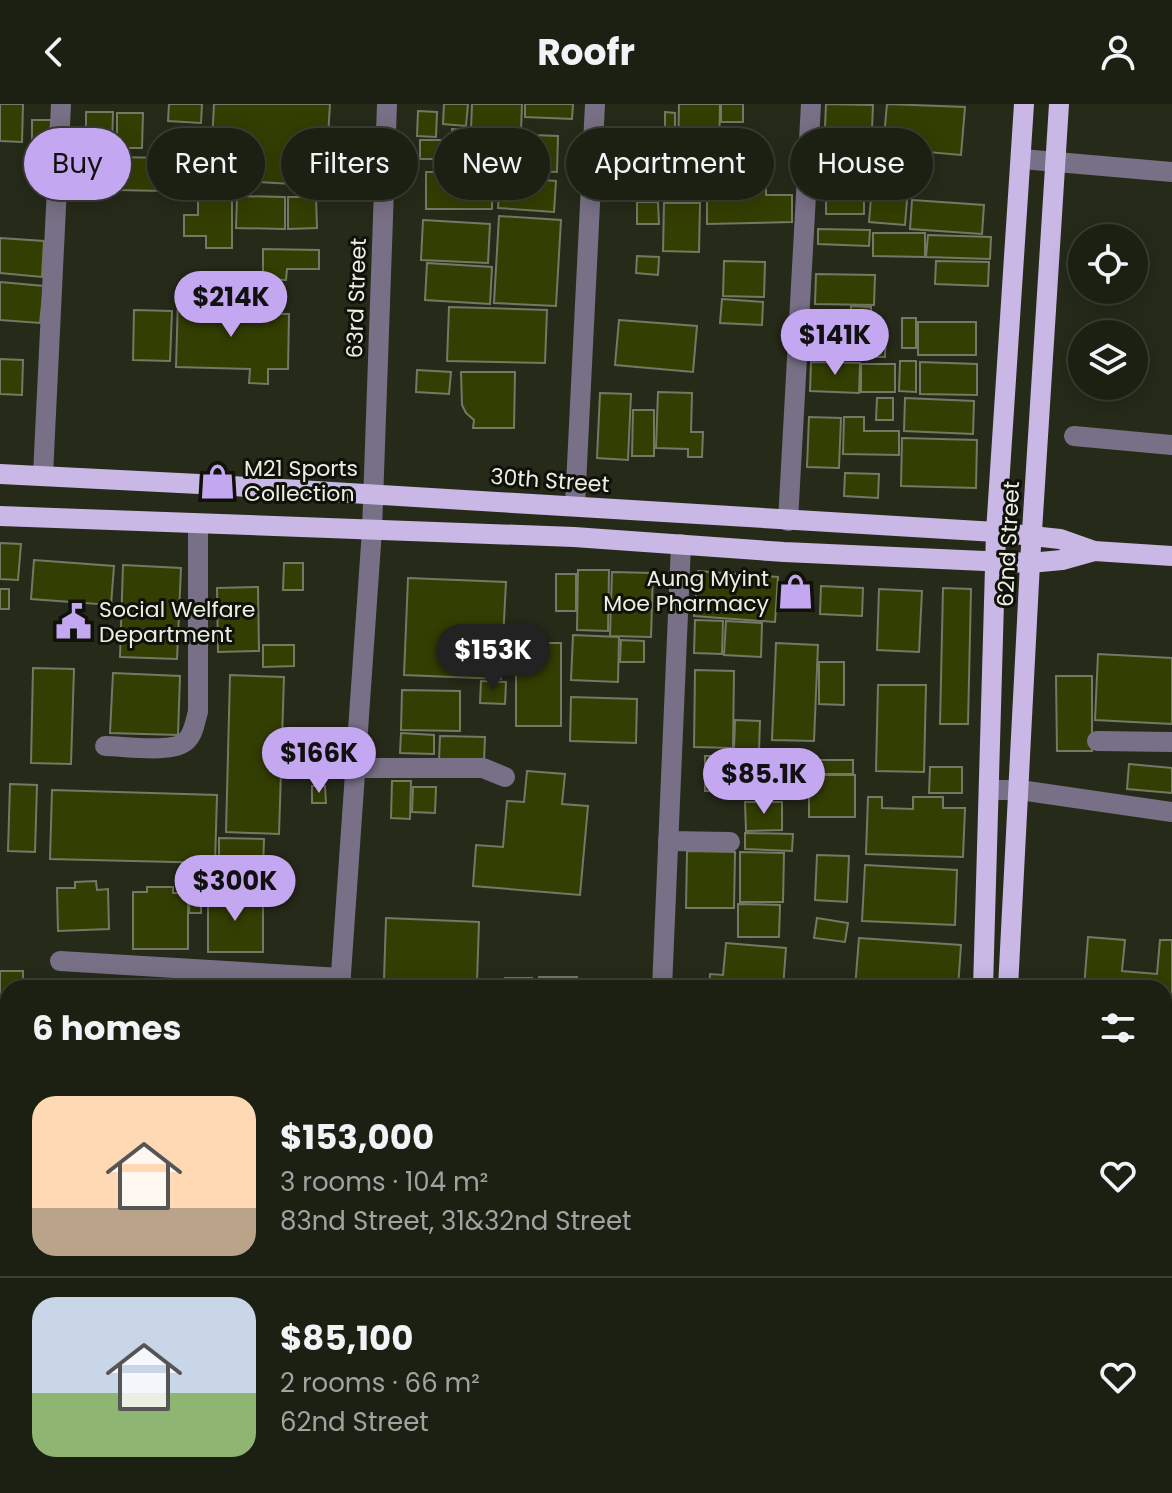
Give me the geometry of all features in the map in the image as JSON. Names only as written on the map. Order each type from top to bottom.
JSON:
[{"type":"main road","name":"62nd Street","points":[[983,980],[994,562],[1024,104]]},
{"type":"main road","name":"62nd Street","points":[[1008,980],[1030,563],[1059,104]]},
{"type":"main road","name":"30th Street","points":[[0,474],[575,505],[996,532],[1060,539],[1094,551],[1172,556]]},
{"type":"main road","name":"30th Street","points":[[0,516],[681,544],[994,562],[1062,560],[1094,551]]},
{"type":"street","points":[[43,475],[61,104]]},
{"type":"street","name":"63rd Street","points":[[341,980],[372,530],[387,104]]},
{"type":"street","points":[[575,505],[595,104]]},
{"type":"street","points":[[788,521],[811,104]]},
{"type":"street","points":[[1022,159],[1172,172]]},
{"type":"street","points":[[1074,436],[1172,445]]},
{"type":"street","points":[[105,746],[172,748],[186,741],[193,729],[198,712],[198,525]]},
{"type":"street","points":[[662,980],[681,544]]},
{"type":"street","points":[[1097,741],[1172,742]]},
{"type":"street","points":[[354,768],[483,768],[505,777]]},
{"type":"street","points":[[990,790],[1020,790],[1172,812]]},
{"type":"street","points":[[668,841],[730,842]]},
{"type":"street","points":[[60,961],[303,980]]},
{"type":"building","points":[[0,104],[23,104],[22,142],[0,141]]},
{"type":"building","points":[[169,104],[202,104],[201,123],[168,121]]},
{"type":"building","points":[[214,104],[330,104],[329,128],[281,128],[281,183],[265,182],[265,128],[213,128]]},
{"type":"building","points":[[444,104],[468,104],[466,126],[443,124]]},
{"type":"building","points":[[472,104],[522,104],[521,128],[471,128]]},
{"type":"building","points":[[525,104],[573,104],[572,119],[525,117]]},
{"type":"building","points":[[679,104],[720,104],[720,128],[679,128]]},
{"type":"building","points":[[721,104],[743,104],[743,122],[721,122]]},
{"type":"building","points":[[826,104],[873,105],[872,128],[825,128]]},
{"type":"building","points":[[887,104],[965,107],[961,155],[933,152],[933,128],[885,128]]},
{"type":"building","points":[[418,111],[437,112],[434,137],[418,136]]},
{"type":"building","points":[[86,112],[113,112],[113,128],[86,128]]},
{"type":"building","points":[[665,112],[675,113],[675,128],[665,128]]},
{"type":"building","points":[[117,113],[143,113],[142,148],[131,148],[131,128],[117,128]]},
{"type":"building","points":[[32,120],[51,120],[51,128],[32,128]]},
{"type":"building","points":[[550,136],[558,136],[557,172],[550,172]]},
{"type":"building","points":[[420,140],[434,140],[434,159],[420,159]]},
{"type":"building","points":[[131,157],[147,158],[147,191],[131,190]]},
{"type":"building","points":[[426,172],[434,172],[434,200],[492,200],[492,209],[426,209]]},
{"type":"building","points":[[550,181],[556,181],[554,212],[498,208],[499,200],[550,200]]},
{"type":"building","points":[[774,195],[790,195],[792,200],[792,222],[707,224],[707,200],[774,200]]},
{"type":"building","points":[[265,197],[285,200],[285,229],[236,228],[237,200],[265,200]]},
{"type":"building","points":[[198,200],[232,200],[232,248],[206,248],[206,236],[184,236],[184,215],[198,215]]},
{"type":"building","points":[[288,200],[316,200],[317,228],[288,229]]},
{"type":"building","points":[[826,200],[864,200],[864,214],[826,214]]},
{"type":"building","points":[[871,200],[907,200],[905,225],[869,222]]},
{"type":"building","points":[[912,200],[984,205],[982,234],[910,229]]},
{"type":"building","points":[[637,202],[658,202],[659,224],[637,224]]},
{"type":"building","points":[[664,203],[700,203],[699,252],[663,251]]},
{"type":"building","points":[[499,216],[561,220],[556,306],[494,303]]},
{"type":"building","points":[[423,220],[490,224],[488,263],[421,260]]},
{"type":"building","points":[[818,229],[870,230],[869,246],[818,244]]},
{"type":"building","points":[[873,233],[925,233],[925,257],[873,256]]},
{"type":"building","points":[[928,235],[991,237],[990,259],[926,257]]},
{"type":"building","points":[[0,238],[44,241],[42,277],[0,273]]},
{"type":"building","points":[[263,249],[319,250],[319,269],[287,269],[286,280],[263,279]]},
{"type":"building","points":[[637,256],[659,257],[658,275],[636,273]]},
{"type":"building","points":[[724,261],[765,262],[764,297],[723,296]]},
{"type":"building","points":[[936,261],[989,262],[988,286],[935,284]]},
{"type":"building","points":[[427,263],[492,267],[490,304],[425,300]]},
{"type":"building","points":[[816,274],[875,275],[874,305],[815,304]]},
{"type":"building","points":[[0,282],[44,286],[40,323],[0,320]]},
{"type":"building","points":[[178,298],[223,298],[223,313],[289,314],[288,369],[268,369],[268,384],[249,383],[250,369],[176,367]]},
{"type":"building","points":[[722,299],[763,302],[762,325],[720,323]]},
{"type":"building","points":[[851,306],[871,307],[870,323],[850,323]]},
{"type":"building","points":[[449,307],[547,310],[545,363],[447,361]]},
{"type":"building","points":[[134,310],[172,311],[170,361],[133,360]]},
{"type":"building","points":[[902,318],[916,318],[916,348],[902,348]]},
{"type":"building","points":[[619,320],[697,326],[693,372],[615,365]]},
{"type":"building","points":[[918,322],[976,322],[976,355],[918,355]]},
{"type":"building","points":[[816,326],[852,328],[850,358],[814,357]]},
{"type":"building","points":[[853,328],[886,329],[885,357],[853,356]]},
{"type":"building","points":[[0,359],[23,360],[22,395],[0,394]]},
{"type":"building","points":[[900,361],[916,361],[916,392],[899,391]]},
{"type":"building","points":[[811,362],[860,363],[859,393],[810,391]]},
{"type":"building","points":[[920,362],[977,364],[977,395],[920,394]]},
{"type":"building","points":[[861,364],[895,364],[895,392],[861,392]]},
{"type":"building","points":[[417,370],[451,372],[449,394],[416,392]]},
{"type":"building","points":[[461,372],[515,372],[514,428],[473,428],[474,420],[462,405]]},
{"type":"building","points":[[658,392],[692,393],[691,432],[703,432],[702,457],[688,457],[688,449],[656,448]]},
{"type":"building","points":[[600,393],[631,394],[628,460],[597,458]]},
{"type":"building","points":[[877,398],[893,398],[893,420],[876,420]]},
{"type":"building","points":[[905,398],[974,401],[973,434],[904,431]]},
{"type":"building","points":[[633,410],[654,410],[654,456],[632,456]]},
{"type":"building","points":[[809,417],[841,418],[839,468],[807,467]]},
{"type":"building","points":[[844,417],[864,417],[864,431],[899,431],[899,455],[843,454]]},
{"type":"building","points":[[902,438],[977,440],[976,488],[901,486]]},
{"type":"building","points":[[845,473],[879,474],[878,498],[844,496]]},
{"type":"building","points":[[0,543],[21,544],[18,580],[0,579]]},
{"type":"building","points":[[34,560],[114,566],[111,605],[31,599]]},
{"type":"building","points":[[284,563],[303,563],[303,590],[283,590]]},
{"type":"building","points":[[123,565],[181,568],[177,659],[120,657]]},
{"type":"building","points":[[578,570],[609,570],[608,631],[577,630]]},
{"type":"building","points":[[698,571],[778,577],[775,622],[694,616]]},
{"type":"building","points":[[612,572],[653,573],[651,637],[610,636]]},
{"type":"building","points":[[556,574],[576,574],[576,611],[556,611]]},
{"type":"building","points":[[408,578],[506,582],[501,679],[404,675]]},
{"type":"building","points":[[821,586],[863,588],[862,616],[820,614]]},
{"type":"building","points":[[258,587],[259,651],[218,652],[217,588]]},
{"type":"building","points":[[943,588],[971,589],[968,724],[940,724]]},
{"type":"building","points":[[0,589],[9,589],[9,609],[0,609]]},
{"type":"building","points":[[879,589],[922,591],[919,652],[877,650]]},
{"type":"building","points":[[695,620],[723,621],[722,654],[694,653]]},
{"type":"building","points":[[726,621],[762,623],[761,657],[724,655]]},
{"type":"building","points":[[573,635],[619,637],[618,682],[571,680]]},
{"type":"building","points":[[621,640],[644,641],[644,662],[620,662]]},
{"type":"building","points":[[516,643],[561,643],[561,726],[516,726]]},
{"type":"building","points":[[776,643],[818,645],[814,741],[772,740]]},
{"type":"building","points":[[263,645],[294,645],[294,666],[263,667]]},
{"type":"building","points":[[1098,654],[1172,658],[1172,724],[1095,720]]},
{"type":"building","points":[[819,662],[844,662],[844,705],[819,704]]},
{"type":"building","points":[[33,668],[74,669],[71,764],[31,763]]},
{"type":"building","points":[[695,670],[734,671],[733,748],[694,747]]},
{"type":"building","points":[[113,673],[180,676],[178,735],[110,733]]},
{"type":"building","points":[[230,675],[284,677],[279,834],[226,832]]},
{"type":"building","points":[[1056,676],[1092,676],[1092,751],[1057,751]]},
{"type":"building","points":[[481,681],[506,682],[505,704],[480,703]]},
{"type":"building","points":[[878,685],[926,685],[924,772],[876,771]]},
{"type":"building","points":[[402,690],[460,691],[460,731],[401,730]]},
{"type":"building","points":[[571,697],[637,699],[636,743],[570,741]]},
{"type":"building","points":[[735,720],[760,721],[759,751],[734,749]]},
{"type":"building","points":[[401,733],[434,735],[434,754],[400,753]]},
{"type":"building","points":[[440,736],[485,737],[484,761],[439,760]]},
{"type":"building","points":[[789,753],[805,753],[805,776],[789,776]]},
{"type":"building","points":[[705,756],[783,756],[783,791],[705,791]]},
{"type":"building","points":[[815,760],[853,760],[853,774],[815,774]]},
{"type":"building","points":[[1129,764],[1172,768],[1172,793],[1127,789]]},
{"type":"building","points":[[930,767],[962,767],[962,793],[929,793]]},
{"type":"building","points":[[527,771],[565,774],[562,804],[588,806],[580,895],[473,886],[476,845],[503,847],[507,801],[524,802]]},
{"type":"building","points":[[809,775],[855,775],[855,817],[809,817]]},
{"type":"building","points":[[392,781],[411,781],[410,819],[391,818]]},
{"type":"building","points":[[10,784],[37,785],[35,852],[8,851]]},
{"type":"building","points":[[312,786],[325,786],[326,803],[312,803]]},
{"type":"building","points":[[413,787],[436,787],[435,813],[412,812]]},
{"type":"building","points":[[52,790],[217,795],[215,863],[50,859]]},
{"type":"building","points":[[868,797],[882,797],[882,808],[913,809],[913,797],[943,797],[943,808],[965,808],[963,857],[866,854]]},
{"type":"building","points":[[745,802],[782,802],[782,830],[746,831]]},
{"type":"building","points":[[745,833],[793,834],[792,851],[745,849]]},
{"type":"building","points":[[219,838],[264,839],[263,869],[219,868]]},
{"type":"building","points":[[687,851],[735,852],[734,908],[686,908]]},
{"type":"building","points":[[740,852],[784,853],[783,902],[740,902]]},
{"type":"building","points":[[817,855],[849,856],[847,902],[815,900]]},
{"type":"building","points":[[865,865],[957,870],[955,925],[862,921]]},
{"type":"building","points":[[96,881],[97,890],[108,889],[109,929],[58,931],[57,888],[75,888],[75,882]]},
{"type":"building","points":[[185,885],[201,885],[201,913],[189,913],[190,892],[185,892]]},
{"type":"building","points":[[147,887],[173,887],[173,893],[188,893],[188,949],[133,949],[133,892],[147,892]]},
{"type":"building","points":[[222,891],[248,891],[248,897],[263,897],[263,952],[208,952],[208,896],[222,896]]},
{"type":"building","points":[[738,904],[780,905],[779,937],[738,937]]},
{"type":"building","points":[[386,918],[479,922],[477,980],[384,979]]},
{"type":"building","points":[[817,918],[848,923],[845,942],[814,938]]},
{"type":"building","points":[[1088,937],[1125,940],[1122,971],[1157,974],[1160,940],[1172,940],[1172,980],[1085,980]]},
{"type":"building","points":[[859,938],[961,945],[959,980],[856,980]]},
{"type":"building","points":[[726,943],[786,948],[784,980],[710,980],[710,974],[723,975]]},
{"type":"building","points":[[0,971],[23,971],[23,980],[0,980]]},
{"type":"building","points":[[539,977],[577,977],[577,980],[539,980]]},
{"type":"building","points":[[505,978],[532,978],[532,980]]},
{"type":"place","name":"M21 Sports Collection","points":[[218,481]]},
{"type":"place","name":"Aung Myint Moe Pharmacy","points":[[795,591]]},
{"type":"place","name":"Social Welfare Department","points":[[73,622]]}]
